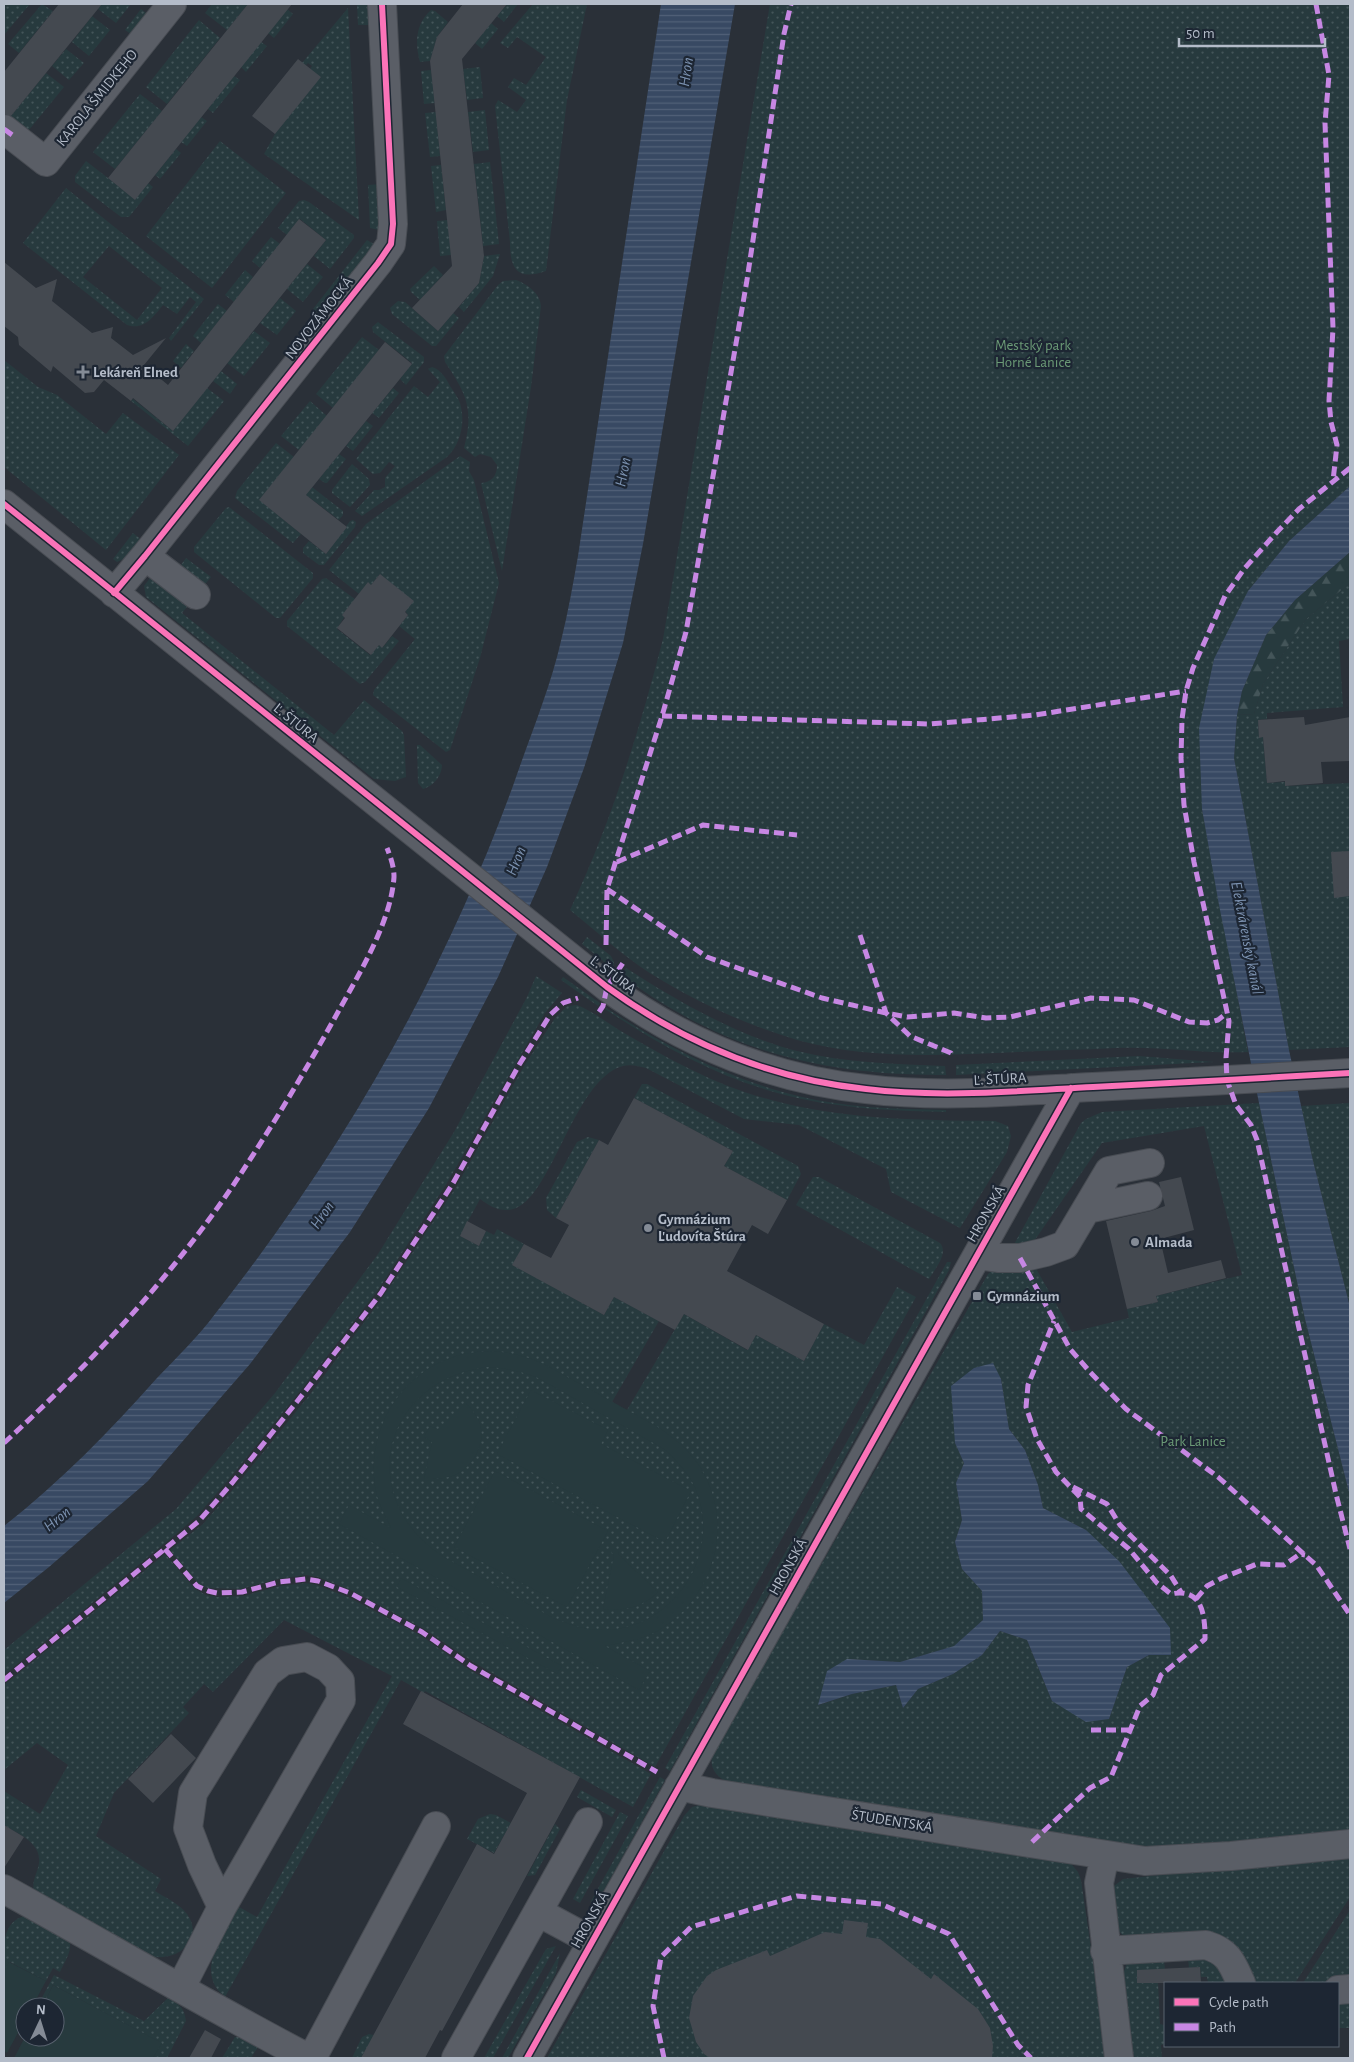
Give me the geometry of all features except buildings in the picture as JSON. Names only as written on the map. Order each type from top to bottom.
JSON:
[{"type":"street","name":"KAROLA ŠMIDKEHO","points":[[9,133],[46,162],[172,4]]},
{"type":"street","name":"NOVOZÁMOCKÁ","points":[[114,593],[378,264],[390,244],[394,224],[382,4]]},
{"type":"street","name":"Ľ. ŠTÚRA","points":[[4,504],[571,959],[631,1004],[682,1034],[741,1060],[782,1074],[824,1084],[866,1090],[951,1094],[1350,1073]]},
{"type":"street","points":[[145,556],[196,595]]},
{"type":"street","name":"HRONSKÁ","points":[[527,2058],[1071,1088]]},
{"type":"street","points":[[978,1255],[998,1258],[1020,1258],[1065,1245],[1109,1171],[1150,1164]]},
{"type":"street","points":[[1087,1209],[1148,1196]]},
{"type":"street","points":[[181,1987],[222,1907],[341,1700],[340,1681],[328,1668],[307,1658],[283,1661],[267,1673],[192,1793],[188,1828],[202,1865],[222,1907]]},
{"type":"street","name":"ŠTUDENTSKÁ","points":[[679,1786],[712,1793],[1145,1861],[1350,1844]]},
{"type":"street","points":[[456,2058],[588,1822]]},
{"type":"street","points":[[4,1889],[181,1987],[220,2012],[310,2058],[436,1826]]},
{"type":"street","points":[[1105,1855],[1099,1883],[1105,1951],[1119,2058]]},
{"type":"street","points":[[538,1912],[592,1941]]},
{"type":"street","points":[[1105,1951],[1206,1945],[1217,1949],[1228,1957],[1240,1982]]},
{"type":"green space","points":[[4,4],[30,4],[4,35]]},
{"type":"green space","points":[[42,4],[53,11],[19,53],[8,44]]},
{"type":"green space","points":[[102,4],[131,4],[116,23],[98,9]]},
{"type":"green space","points":[[212,4],[248,4],[227,30],[205,13]]},
{"type":"green space","points":[[357,4],[370,4],[371,25],[358,25]]},
{"type":"green space","points":[[507,4],[518,4],[504,22],[497,16]]},
{"type":"green space","points":[[533,4],[587,4],[567,100],[546,271],[528,274],[517,270],[512,259],[495,106],[498,100],[517,112],[526,100],[508,87],[514,78],[526,85],[546,57],[517,37],[508,48],[500,43]]},
{"type":"green space","name":"Mestský park Horné Lanice","points":[[770,4],[1350,4],[1350,486],[1289,541],[1248,591],[1202,809],[1248,1052],[1133,1048],[921,1055],[871,1053],[822,1046],[797,1040],[745,1022],[679,990],[638,965],[570,910],[585,877],[623,777],[663,639]]},
{"type":"green space","points":[[348,8],[359,220],[264,154],[275,134],[320,77],[310,69],[312,66],[308,63],[306,65],[302,63]]},
{"type":"green space","points":[[141,9],[150,16],[134,36],[125,30]]},
{"type":"green space","points":[[287,9],[293,14],[274,38],[268,33]]},
{"type":"green space","points":[[431,10],[448,22],[437,37],[430,61],[420,62],[417,48],[419,28]]},
{"type":"green space","points":[[92,16],[110,30],[89,56],[72,42]]},
{"type":"green space","points":[[199,20],[220,38],[167,104],[146,87]]},
{"type":"green space","points":[[491,23],[498,29],[482,49],[475,43]]},
{"type":"green space","points":[[261,42],[267,46],[246,72],[241,67]]},
{"type":"green space","points":[[66,49],[84,63],[69,80],[52,66]]},
{"type":"green space","points":[[480,67],[483,98],[467,100],[463,69]]},
{"type":"green space","points":[[431,70],[435,103],[424,104],[421,71]]},
{"type":"green space","points":[[46,73],[64,87],[24,136],[4,120],[4,111],[11,116]]},
{"type":"green space","points":[[234,76],[240,80],[213,113],[208,109]]},
{"type":"green space","points":[[140,94],[162,111],[115,169],[93,152]]},
{"type":"green space","points":[[485,110],[489,150],[473,152],[468,112]]},
{"type":"green space","points":[[436,112],[440,156],[430,157],[425,113]]},
{"type":"green space","points":[[201,117],[207,121],[187,146],[181,142]]},
{"type":"green space","points":[[220,141],[286,193],[212,288],[146,236]]},
{"type":"green space","points":[[176,149],[181,153],[160,179],[155,175]]},
{"type":"green space","points":[[86,161],[135,199],[148,183],[153,187],[129,217],[121,217],[75,182],[75,176]]},
{"type":"green space","points":[[490,162],[499,244],[483,246],[474,164]]},
{"type":"green space","points":[[441,165],[446,210],[436,212],[431,166]]},
{"type":"green space","points":[[381,184],[379,230],[370,228],[368,185]]},
{"type":"green space","points":[[66,188],[204,299],[171,341],[169,338],[196,302],[190,297],[177,314],[163,305],[152,318],[143,324],[139,326],[127,325],[23,243]],"holes":[[[109,246],[162,288],[137,320],[83,277]]]},
{"type":"green space","points":[[304,200],[354,235],[354,238],[330,269],[314,256],[326,240],[300,219],[287,235],[278,228],[299,201]]},
{"type":"green space","points":[[448,220],[451,255],[440,256],[437,221]]},
{"type":"green space","points":[[271,237],[280,244],[260,268],[252,261]]},
{"type":"green space","points":[[367,240],[377,246],[322,316],[313,309]]},
{"type":"green space","points":[[500,254],[493,276],[464,312],[459,307],[479,283],[484,256]]},
{"type":"green space","points":[[307,264],[323,277],[303,302],[287,289]]},
{"type":"green space","points":[[434,266],[443,275],[420,300],[410,289]]},
{"type":"green space","points":[[245,270],[253,277],[234,302],[225,295]]},
{"type":"green space","points":[[516,280],[536,293],[541,306],[531,387],[502,571],[481,483],[493,478],[497,465],[491,457],[480,454],[475,457],[464,448],[468,423],[467,403],[459,384],[445,362],[444,356],[498,285],[503,281]]},
{"type":"green space","points":[[280,298],[296,311],[277,335],[260,323]]},
{"type":"green space","points":[[398,301],[405,302],[438,331],[453,313],[459,318],[436,346],[432,346],[392,314],[390,308]]},
{"type":"green space","points":[[218,304],[227,311],[201,343],[193,336]]},
{"type":"green space","points":[[378,322],[424,357],[424,362],[406,385],[400,379],[412,363],[373,332],[372,327]]},
{"type":"green space","points":[[254,331],[270,343],[244,376],[227,363]]},
{"type":"green space","points":[[362,337],[379,350],[333,408],[316,394]]},
{"type":"green space","points":[[186,344],[194,351],[181,368],[173,361]]},
{"type":"green space","points":[[4,360],[38,387],[57,395],[106,434],[123,413],[179,455],[106,550],[4,467]]},
{"type":"green space","points":[[432,367],[441,372],[445,377],[460,404],[462,427],[455,447],[447,457],[362,516],[355,511],[374,490],[385,487],[385,478],[395,466],[389,462],[380,473],[373,474],[356,459],[414,386],[428,397],[440,382],[428,369]]},
{"type":"green space","points":[[221,371],[237,384],[230,394],[213,381]]},
{"type":"green space","points":[[207,388],[224,401],[188,446],[131,401],[133,399],[173,431]]},
{"type":"green space","points":[[393,388],[399,393],[379,418],[372,413]]},
{"type":"green space","points":[[310,401],[327,416],[299,450],[281,436]]},
{"type":"green space","points":[[366,421],[373,426],[353,451],[346,446]]},
{"type":"green space","points":[[276,443],[294,457],[260,500],[301,534],[293,543],[235,498],[237,491]]},
{"type":"green space","points":[[339,454],[346,459],[327,483],[325,483],[319,479]]},
{"type":"green space","points":[[460,456],[470,462],[469,471],[474,480],[499,583],[480,658],[450,750],[446,752],[373,695],[374,690],[415,639],[399,626],[408,615],[380,574],[371,585],[359,594],[329,570],[366,524]]},
{"type":"green space","points":[[352,464],[369,479],[370,485],[350,507],[332,493],[332,490]]},
{"type":"green space","points":[[312,487],[343,511],[343,515],[339,520],[306,495]]},
{"type":"green space","points":[[229,507],[313,573],[313,578],[280,618],[276,618],[194,552],[194,547],[226,508]]},
{"type":"green space","points":[[350,521],[356,522],[355,527],[324,565],[319,565],[303,553],[303,548],[309,541],[326,554]]},
{"type":"green space","points":[[133,533],[143,541],[128,557],[117,562],[113,559]]},
{"type":"green space","points":[[1350,552],[1350,583],[1306,619],[1263,684],[1254,714],[1237,715],[1242,691],[1266,635],[1295,600]]},
{"type":"green space","points":[[186,558],[211,577],[202,588],[178,569]]},
{"type":"green space","points":[[155,577],[187,600],[187,607],[182,613],[334,735],[364,700],[402,731],[404,735],[406,777],[395,781],[374,779],[146,597],[144,586],[150,578]]},
{"type":"green space","points":[[326,578],[355,599],[337,629],[370,655],[379,645],[383,647],[392,636],[399,641],[365,682],[360,684],[287,626],[287,621],[322,579]]},
{"type":"green space","points":[[1350,583],[1350,639],[1339,641],[1343,707],[1267,713],[1267,719],[1258,720],[1259,737],[1263,737],[1267,783],[1285,782],[1286,786],[1350,783],[1350,1047],[1289,1050],[1234,758],[1237,715],[1254,714],[1263,684],[1306,619]]},
{"type":"green space","points":[[417,745],[420,745],[442,765],[441,773],[437,780],[423,789],[418,783]]},
{"type":"green space","points":[[587,937],[611,956],[614,962],[613,969],[582,944]]},
{"type":"green space","points":[[626,968],[687,1005],[730,1027],[774,1044],[815,1055],[852,1060],[890,1064],[945,1066],[946,1075],[901,1074],[857,1070],[815,1064],[774,1054],[735,1040],[659,1001],[621,975]]},
{"type":"green space","points":[[536,976],[562,993],[545,1013],[447,1183],[378,1290],[304,1386],[197,1516],[4,1675],[4,1650],[176,1509],[275,1393],[378,1254],[454,1132],[527,997]]},
{"type":"green space","points":[[563,977],[600,1003],[598,1006],[561,980]]},
{"type":"green space","points":[[577,1005],[646,1046],[683,1065],[729,1086],[765,1098],[840,1114],[917,1120],[995,1121],[1008,1126],[1011,1136],[1007,1152],[960,1228],[891,1192],[886,1169],[799,1125],[744,1119],[646,1068],[626,1065],[605,1076],[589,1094],[537,1189],[523,1204],[508,1210],[501,1210],[480,1199],[460,1236],[479,1246],[486,1231],[494,1235],[497,1229],[524,1244],[513,1265],[604,1315],[614,1297],[659,1321],[612,1402],[627,1410],[684,1314],[747,1350],[756,1335],[804,1361],[824,1324],[864,1345],[897,1287],[916,1297],[655,1767],[473,1662],[424,1629],[351,1590],[318,1577],[306,1575],[278,1579],[241,1589],[208,1588],[199,1584],[170,1550],[203,1524],[235,1487],[311,1393],[383,1297],[456,1187],[524,1066],[555,1018],[567,1006]]},
{"type":"green space","points":[[606,1008],[652,1036],[699,1060],[747,1081],[772,1089],[834,1103],[946,1110],[946,1112],[856,1107],[802,1099],[775,1092],[749,1084],[699,1063],[651,1038]]},
{"type":"green space","points":[[1139,1056],[1214,1062],[956,1075],[956,1065]]},
{"type":"green space","points":[[642,1084],[647,1084],[798,1166],[801,1174],[787,1200],[724,1166],[733,1151],[634,1098]]},
{"type":"green space","name":"Park Lanice","points":[[1259,1103],[1305,1319],[1350,1496],[1350,1834],[1229,1845],[1138,1846],[1108,1843],[730,1784],[715,1772],[712,1764],[713,1753],[988,1274],[992,1271],[1034,1265],[1072,1332],[1129,1318],[1127,1309],[1158,1302],[1156,1296],[1242,1275],[1204,1126],[1102,1143],[1032,1244],[1012,1248],[1081,1123],[1102,1112]],"holes":[[[1001,1379],[1009,1429],[1025,1450],[1038,1485],[1043,1508],[1086,1530],[1170,1655],[1149,1655],[1127,1667],[1109,1719],[1052,1701],[1027,1640],[1000,1631],[982,1655],[953,1674],[918,1689],[903,1708],[896,1685],[852,1694],[819,1705],[847,1659],[900,1662],[955,1646],[983,1620],[982,1591],[962,1569],[955,1542],[962,1520],[956,1483],[964,1463],[955,1443]]]},
{"type":"green space","points":[[1350,1103],[1350,1307],[1301,1106]]},
{"type":"green space","points":[[588,1137],[599,1140],[556,1218],[547,1210],[546,1198],[577,1142]]},
{"type":"green space","points":[[813,1177],[819,1177],[940,1243],[943,1251],[942,1256],[929,1279],[796,1205]]},
{"type":"green space","points":[[947,1262],[951,1262],[949,1270],[670,1771],[665,1768]]},
{"type":"green space","points":[[489,1351],[517,1355],[544,1364],[656,1426],[689,1453],[698,1464],[710,1486],[716,1509],[717,1532],[714,1555],[706,1577],[694,1598],[679,1615],[659,1630],[626,1642],[605,1646],[650,1671],[639,1690],[339,1524],[349,1505],[391,1528],[378,1500],[374,1474],[379,1432],[388,1413],[399,1395],[431,1367],[456,1356]],"holes":[[[487,1367],[507,1369],[538,1378],[664,1449],[690,1478],[696,1490],[702,1514],[703,1538],[697,1562],[687,1583],[672,1601],[653,1616],[631,1626],[607,1630],[587,1629],[555,1619],[444,1557],[416,1533],[398,1505],[390,1476],[392,1446],[403,1418],[423,1395],[451,1377]]]},
{"type":"green space","points":[[531,1390],[608,1430],[601,1444],[691,1491],[665,1542],[497,1454]]},
{"type":"green space","points":[[466,1403],[477,1417],[481,1427],[480,1443],[474,1459],[455,1475],[424,1479],[432,1442],[424,1437],[430,1426],[439,1430]]},
{"type":"green space","points":[[495,1471],[608,1531],[567,1607],[454,1547]]},
{"type":"green space","points":[[615,1548],[619,1552],[618,1554],[658,1592],[646,1602],[625,1609],[603,1609],[614,1555],[611,1552]]},
{"type":"green space","points":[[165,1554],[195,1589],[206,1595],[217,1597],[243,1596],[280,1586],[306,1583],[317,1585],[348,1597],[420,1635],[468,1669],[651,1774],[633,1807],[425,1691],[424,1693],[401,1680],[225,1997],[216,1987],[212,1976],[211,1964],[220,1940],[239,1907],[257,1917],[392,1676],[284,1620],[213,1692],[204,1684],[183,1707],[189,1713],[114,1793],[96,1836],[161,1879],[155,1891],[180,1907],[192,1923],[193,1932],[191,1940],[186,1947],[170,1956],[150,1956],[34,1892],[39,1860],[38,1853],[30,1841],[4,1825],[4,1791],[40,1814],[68,1765],[37,1743],[4,1770],[4,1685]]},
{"type":"green space","points":[[401,1578],[562,1666],[557,1674],[397,1587]]},
{"type":"green space","points":[[660,1777],[665,1780],[603,1892],[590,1903]]},
{"type":"green space","points":[[581,1790],[616,1810],[612,1817],[577,1797]]},
{"type":"green space","points":[[703,1804],[1068,1860],[1078,1872],[1081,1880],[1107,2058],[547,2058],[684,1816],[692,1807]]},
{"type":"green space","points":[[620,1812],[628,1816],[580,1903],[573,1899]]},
{"type":"green space","points":[[490,1814],[511,1823],[494,1853],[467,1839],[478,1819]]},
{"type":"green space","points":[[555,1824],[560,1829],[535,1875],[527,1876]]},
{"type":"green space","points":[[1350,1854],[1350,1897],[1296,1982],[1250,1982],[1236,1956],[1128,1939],[1117,1928],[1113,1908],[1114,1886],[1123,1879]]},
{"type":"green space","points":[[1350,1910],[1350,1982],[1304,1982]]},
{"type":"green space","points":[[24,1916],[69,1939],[69,1952],[60,1972],[53,1968],[46,1981],[10,1962],[4,1972],[4,1947],[7,1932],[16,1920]]},
{"type":"green space","points":[[556,1946],[493,2058],[484,2058],[546,1949]]},
{"type":"green space","points":[[560,1953],[556,1973],[508,2058],[502,2058]]},
{"type":"green space","points":[[1163,1953],[1165,1969],[1158,1982],[1160,2024],[1164,2025],[1164,2044],[1161,2045],[1162,2058],[1134,2058],[1123,1974],[1128,1960]]},
{"type":"green space","points":[[1208,1953],[1230,1982],[1208,1982],[1207,1977],[1201,1977],[1200,1967],[1189,1968],[1188,1958]]},
{"type":"green space","points":[[9,1962],[46,1981],[37,1997],[15,1997],[15,2038],[7,2053],[4,2051],[4,1972]]},
{"type":"green space","points":[[54,1975],[144,2021],[168,1998],[183,2009],[186,2021],[167,2058],[153,2058],[161,2043],[53,1985],[47,1997],[42,1997]]},
{"type":"green space","points":[[53,1985],[162,2043],[153,2058],[14,2058],[20,2047],[65,2047],[65,1997],[47,1997]]},
{"type":"green space","points":[[1339,1996],[1350,1997],[1350,2028],[1339,2028]]},
{"type":"green space","points":[[369,2034],[374,2035],[361,2058],[352,2058],[362,2037]]},
{"type":"green space","points":[[235,2037],[239,2037],[258,2047],[251,2058],[222,2058]]},
{"type":"water","name":"Hron","points":[[661,4],[735,4],[643,544],[623,643],[584,768],[547,867],[498,977],[429,1108],[350,1232],[250,1364],[148,1481],[49,1567],[4,1603],[4,1526],[65,1474],[187,1347],[202,1331],[261,1253],[347,1126],[386,1060],[456,925],[486,855],[546,695],[568,609],[578,556]]},
{"type":"water","name":"Elektrárenský kanál","points":[[1350,486],[1350,552],[1295,600],[1266,635],[1242,691],[1237,715],[1234,758],[1289,1050],[1313,1161],[1350,1307],[1350,1496],[1305,1319],[1219,905],[1202,809],[1199,728],[1214,659],[1248,591],[1289,541]]},
{"type":"water","points":[[993,1363],[1001,1379],[1009,1429],[1025,1450],[1038,1485],[1043,1508],[1086,1530],[1119,1561],[1170,1628],[1171,1655],[1149,1655],[1127,1667],[1109,1719],[1086,1722],[1052,1701],[1027,1640],[1000,1631],[982,1655],[953,1674],[918,1689],[903,1708],[896,1685],[852,1694],[818,1705],[827,1671],[847,1659],[900,1662],[954,1646],[983,1620],[982,1591],[962,1569],[955,1542],[962,1520],[956,1483],[964,1463],[955,1443],[951,1386],[974,1368]]},
{"type":"marked path","points":[[606,945],[607,889],[662,716],[686,632],[747,280],[784,34],[791,4]]},
{"type":"marked path","points":[[1316,4],[1329,75],[1325,123],[1333,328],[1329,401],[1331,422],[1337,445],[1333,481]]},
{"type":"marked path","points":[[4,129],[15,137]]},
{"type":"marked path","points":[[1350,468],[1299,509],[1244,569],[1225,596],[1193,668],[1186,691],[1182,719],[1181,758],[1184,805],[1194,862],[1229,1021],[1226,1058],[1227,1080],[1236,1105],[1251,1125],[1257,1140],[1350,1549]]},
{"type":"marked path","points":[[662,716],[930,724],[1035,715],[1186,691]]},
{"type":"marked path","points":[[617,862],[703,825],[797,835]]},
{"type":"marked path","points":[[4,1443],[66,1384],[154,1289],[207,1222],[246,1166],[313,1057],[373,947],[392,894],[394,873],[387,848]]},
{"type":"marked path","points":[[607,889],[707,957],[822,998],[886,1013],[907,1017],[954,1013],[986,1018],[1010,1017],[1091,998],[1134,1000],[1189,1022],[1207,1023],[1218,1020],[1227,1013]]},
{"type":"marked path","points":[[860,935],[886,1013],[910,1036],[952,1055]]},
{"type":"marked path","points":[[599,1012],[603,1006],[607,987],[625,960]]},
{"type":"marked path","points":[[4,1680],[199,1521],[232,1483],[381,1293],[452,1185],[519,1065],[550,1015],[563,1003],[578,998]]},
{"type":"marked path","points":[[1020,1258],[1070,1349],[1090,1372],[1126,1409],[1218,1477],[1317,1566],[1350,1615]]},
{"type":"marked path","points":[[1032,1842],[1090,1788],[1111,1777],[1140,1706],[1153,1695],[1161,1675],[1205,1639],[1203,1613],[1196,1599],[1182,1593],[1171,1594],[1157,1583],[1129,1549],[1081,1509],[1080,1497],[1056,1472],[1037,1439],[1026,1407],[1028,1385],[1054,1321]]},
{"type":"marked path","points":[[1073,1487],[1107,1504],[1120,1525],[1171,1576],[1181,1592]]},
{"type":"marked path","points":[[165,1549],[197,1586],[208,1591],[217,1593],[242,1592],[279,1582],[306,1579],[318,1581],[350,1593],[422,1632],[471,1666],[657,1772]]},
{"type":"marked path","points":[[1196,1599],[1207,1586],[1222,1578],[1257,1564],[1284,1565],[1300,1554],[1305,1555]]},
{"type":"marked path","points":[[1091,1730],[1131,1730]]},
{"type":"marked path","points":[[664,2058],[653,2006],[661,1957],[691,1927],[797,1896],[881,1904],[949,1934],[1018,2045],[1031,2058]]},
{"type":"cycle path","points":[[114,593],[378,263],[391,244],[393,224],[382,4]]},
{"type":"cycle path","points":[[4,504],[607,987],[667,1025],[730,1055],[796,1077],[831,1084],[894,1092],[922,1093],[1008,1092],[1350,1073]]},
{"type":"cycle path","points":[[527,2058],[1071,1088]]},
{"type":"place","name":"Lekáreň Elned","points":[[83,372]]},
{"type":"place","name":"Gymnázium Ľudovíta Štúra","points":[[648,1228]]},
{"type":"place","name":"Almada","points":[[1135,1242]]},
{"type":"place","name":"Gymnázium","points":[[977,1296]]}]
